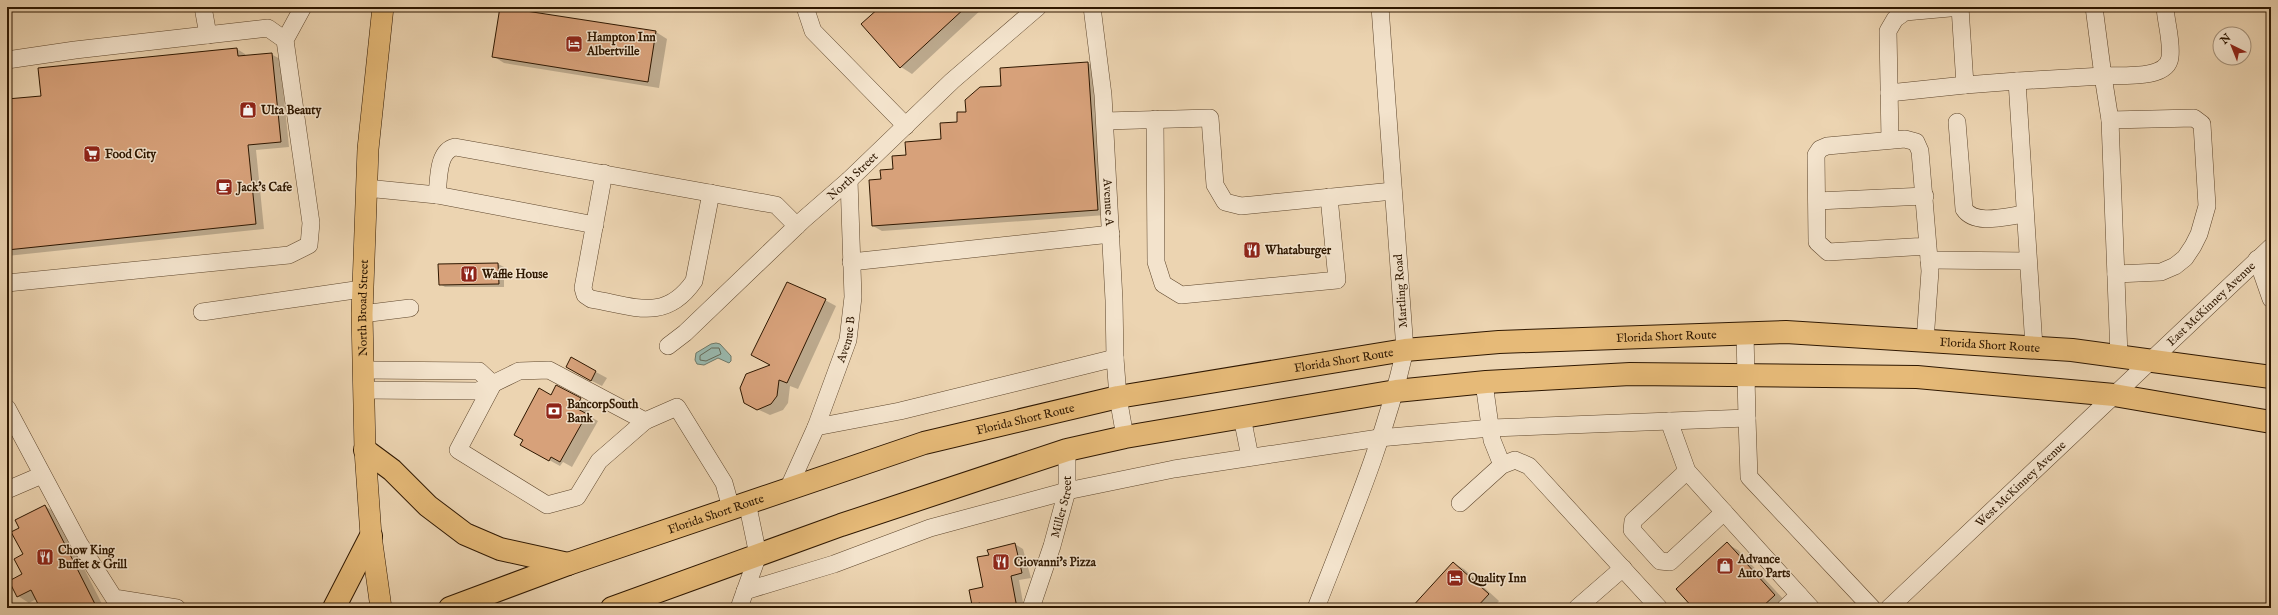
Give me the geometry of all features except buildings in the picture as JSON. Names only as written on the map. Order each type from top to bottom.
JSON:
[{"type":"highway","name":"Florida Short Route","points":[[450,608],[568,564],[924,443],[1118,397],[1405,350],[1499,342],[1786,332],[2034,347],[2151,360],[2271,377]]},
{"type":"highway","points":[[612,608],[841,525],[1066,450],[1125,437],[1396,391],[1484,382],[1630,374],[1745,374],[1917,377],[2114,395],[2271,422]]},
{"type":"highway","points":[[364,450],[392,470],[428,506],[464,534],[500,549],[568,564]]},
{"type":"highway","points":[[334,608],[371,536]]},
{"type":"main road","name":"North Broad Street","points":[[382,608],[371,536],[364,450],[362,289],[366,188],[374,76],[383,7]]},
{"type":"street","points":[[203,7],[208,35]]},
{"type":"street","points":[[7,283],[289,255],[309,245],[311,223],[285,40],[303,7]]},
{"type":"street","points":[[805,7],[813,32],[906,126]]},
{"type":"street","name":"North Street","points":[[668,346],[685,333],[797,226],[850,180],[952,81],[1038,7]]},
{"type":"street","name":"Avenue A","points":[[1092,7],[1097,34],[1104,121],[1115,358],[1118,397],[1125,437]]},
{"type":"street","name":"Martling Road","points":[[1316,608],[1358,504],[1396,391],[1405,350],[1380,7]]},
{"type":"street","points":[[1890,140],[1888,31],[1895,19],[1905,12],[1960,7],[1965,85]]},
{"type":"street","points":[[2094,7],[2110,120],[2119,356]]},
{"type":"street","points":[[1889,93],[2016,81],[2158,73],[2167,66],[2170,58],[2165,7]]},
{"type":"street","points":[[7,60],[75,50],[268,28],[285,40]]},
{"type":"street","points":[[2016,81],[2034,347]]},
{"type":"street","points":[[1104,121],[1210,118],[1215,185],[1225,202],[1241,206],[1393,191]]},
{"type":"street","points":[[2110,120],[2194,118],[2198,120],[2202,124],[2207,206],[2202,227],[2193,246],[2185,258],[2175,266],[2161,272],[2116,274]]},
{"type":"street","points":[[1155,119],[1156,262],[1163,284],[1181,295],[1337,280],[1329,197]]},
{"type":"street","points":[[1957,122],[1964,209],[1968,215],[1977,218],[2025,214]]},
{"type":"street","points":[[1925,341],[1929,253],[1920,151],[1916,142],[1906,139],[1890,140],[1827,146],[1820,149],[1816,155],[1817,242],[1828,252],[1929,253],[2028,261]]},
{"type":"street","points":[[437,195],[443,155],[449,149],[455,147],[776,205],[797,226]]},
{"type":"street","points":[[604,174],[583,288],[585,295],[591,299],[653,310],[668,306],[688,289],[694,281],[711,193]]},
{"type":"street","name":"Avenue B","points":[[788,489],[816,427],[848,340],[853,298],[850,180]]},
{"type":"street","points":[[366,188],[437,195],[594,225]]},
{"type":"street","points":[[1817,201],[1925,196]]},
{"type":"street","points":[[851,262],[1110,234]]},
{"type":"street","name":"East McKinney Avenue","points":[[2151,360],[2271,247]]},
{"type":"street","points":[[2257,259],[2271,299]]},
{"type":"street","points":[[202,312],[362,289]]},
{"type":"street","points":[[362,314],[410,308]]},
{"type":"street","points":[[1745,334],[1749,477],[1872,608]]},
{"type":"street","points":[[816,427],[900,411],[1115,358]]},
{"type":"street","name":"West McKinney Avenue","points":[[1889,608],[2151,360]]},
{"type":"street","points":[[363,380],[478,391],[519,370],[550,370],[645,421]]},
{"type":"street","points":[[1484,382],[1492,440],[1502,465]]},
{"type":"street","points":[[493,384],[458,450],[547,505],[577,497],[599,461],[645,421],[677,407],[739,505],[758,555],[739,608]]},
{"type":"street","points":[[7,408],[79,543],[114,598],[177,608]]},
{"type":"street","points":[[1242,417],[1250,457]]},
{"type":"street","points":[[745,591],[834,564],[930,528],[1067,492],[1174,469],[1380,438],[1491,428],[1747,418]]},
{"type":"street","points":[[1670,421],[1687,471],[1811,608]]},
{"type":"street","name":"Miller Street","points":[[1031,608],[1052,546],[1067,492],[1066,450]]},
{"type":"street","points":[[1460,503],[1502,465],[1515,460],[1529,466],[1659,608]]},
{"type":"street","points":[[1687,471],[1633,521],[1632,530],[1660,561],[1670,562],[1724,512]]},
{"type":"street","points":[[7,490],[42,475]]},
{"type":"street","points":[[1577,608],[1623,568]]},
{"type":"street","points":[[1786,608],[1799,595]]},
{"type":"water","points":[[711,344],[720,344],[731,356],[731,361],[729,363],[718,358],[704,365],[697,364],[695,360],[696,353]]},
{"type":"place","name":"Hampton Inn Albertville","points":[[574,44]]},
{"type":"place","name":"Ulta Beauty","points":[[248,110]]},
{"type":"place","name":"Food City","points":[[92,154]]},
{"type":"place","name":"Jack's Cafe","points":[[224,187]]},
{"type":"place","name":"Whataburger","points":[[1252,250]]},
{"type":"place","name":"Waffle House","points":[[469,274]]},
{"type":"place","name":"BancorpSouth Bank","points":[[554,411]]},
{"type":"place","name":"Chow King Buffet & Grill","points":[[45,557]]},
{"type":"place","name":"Giovanni's Pizza","points":[[1001,562]]},
{"type":"place","name":"Advance Auto Parts","points":[[1725,566]]},
{"type":"place","name":"Quality Inn","points":[[1455,578]]}]
